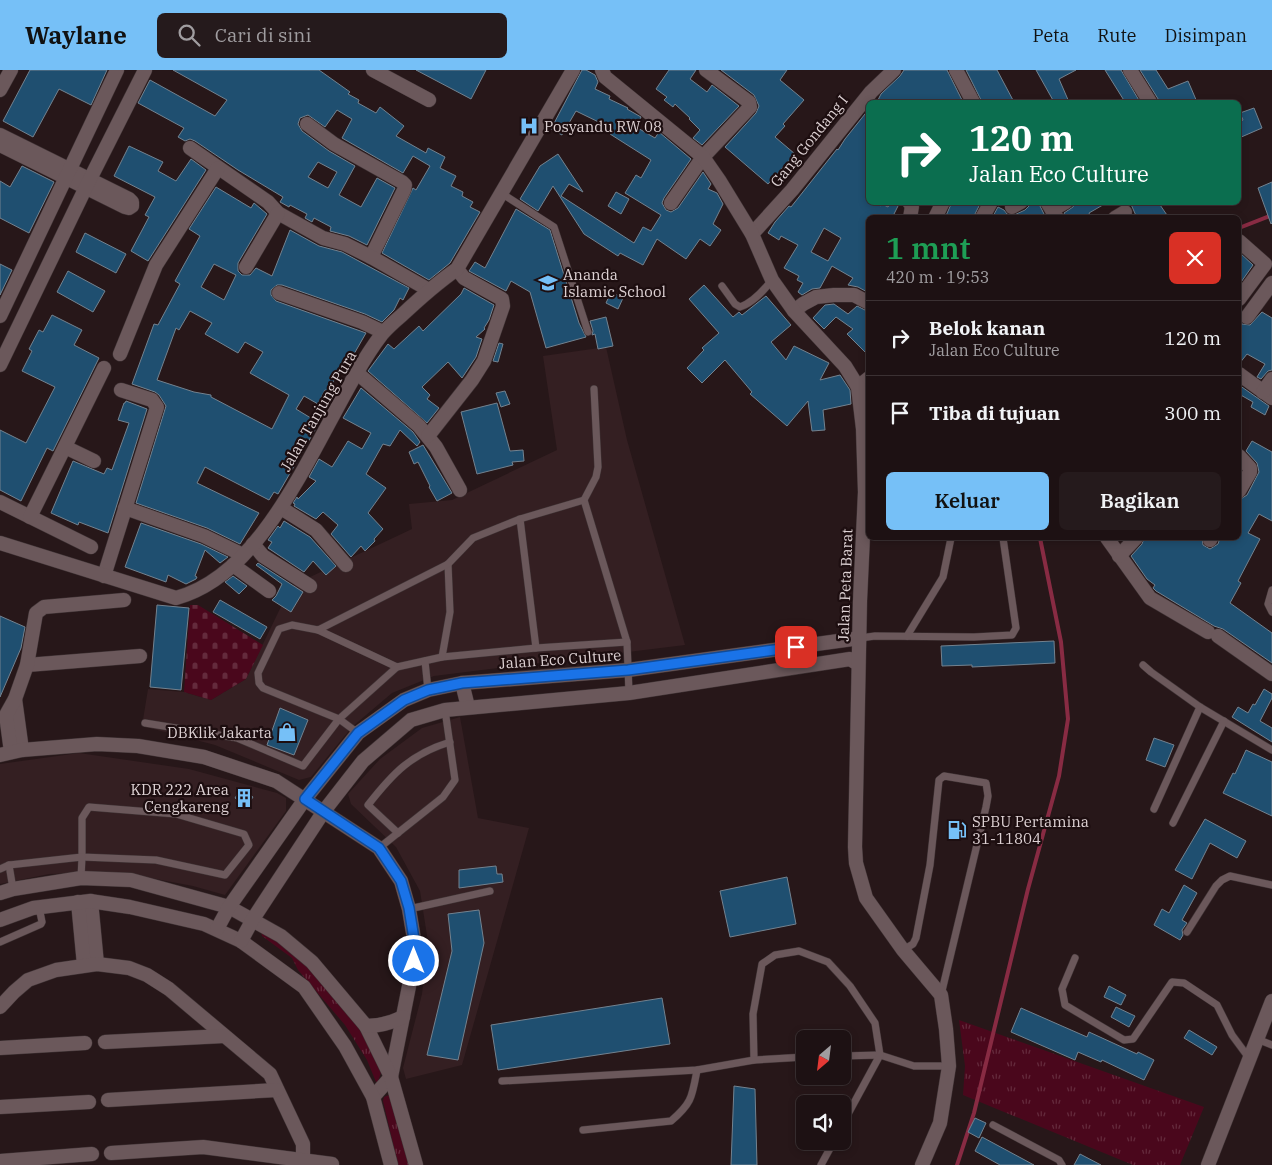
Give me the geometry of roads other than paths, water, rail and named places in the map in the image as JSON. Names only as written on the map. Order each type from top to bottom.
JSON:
[{"type":"street","points":[[0,90],[11,70]]},
{"type":"street","points":[[0,316],[117,70]]},
{"type":"street","points":[[0,365],[145,70]]},
{"type":"street","points":[[373,70],[429,100]]},
{"type":"street","name":"Jalan Tanjung Pura","points":[[0,542],[176,598],[192,594],[215,580],[243,555],[281,508],[356,372],[383,332],[429,290],[457,269],[573,70]]},
{"type":"street","name":"Jalan Peta Barat","points":[[602,70],[604,77],[703,157],[720,180],[752,234],[772,280],[794,311],[845,366],[864,383],[866,428],[865,492],[858,664],[856,863],[866,898],[903,950],[941,995]]},
{"type":"street","points":[[671,203],[703,157],[741,118],[750,105],[706,70]]},
{"type":"street","name":"Gang Gondang I","points":[[874,97],[894,70]]},
{"type":"street","points":[[956,70],[972,100]]},
{"type":"street","points":[[1130,70],[1149,100]]},
{"type":"street","name":"Gang Gondang I","points":[[752,234],[866,106]]},
{"type":"street","points":[[308,124],[334,144],[402,182],[404,185],[404,190],[371,256]]},
{"type":"street","points":[[0,135],[67,173]]},
{"type":"street","points":[[0,145],[88,183]]},
{"type":"street","points":[[190,148],[268,202],[278,213],[323,238],[344,244],[371,256],[429,290]]},
{"type":"street","points":[[120,354],[156,265],[218,168]]},
{"type":"street","points":[[246,267],[278,213]]},
{"type":"street","points":[[1241,243],[1268,268],[1241,297]]},
{"type":"street","points":[[428,436],[472,380],[484,361],[502,306],[502,298],[464,278],[457,269]]},
{"type":"street","points":[[1247,317],[1272,283]]},
{"type":"street","points":[[279,292],[362,322],[383,332]]},
{"type":"street","points":[[794,311],[816,297],[834,295],[854,296],[866,302]]},
{"type":"street","points":[[30,517],[104,368]]},
{"type":"street","points":[[356,372],[428,436],[460,490]]},
{"type":"street","points":[[1241,375],[1268,395],[1272,379]]},
{"type":"street","points":[[104,576],[158,407],[152,400],[121,390]]},
{"type":"street","points":[[65,448],[94,461]]},
{"type":"street","points":[[1241,458],[1250,468],[1250,472],[1241,487]]},
{"type":"street","points":[[0,502],[91,547]]},
{"type":"street","points":[[125,508],[190,530],[243,555]]},
{"type":"street","points":[[281,508],[316,530],[346,565]]},
{"type":"street","points":[[1108,540],[1150,598],[1213,634],[1272,674]]},
{"type":"street","points":[[1119,556],[1134,540]]},
{"type":"street","points":[[253,544],[263,556],[310,586]]},
{"type":"street","points":[[232,565],[269,591]]},
{"type":"street","points":[[124,600],[44,607],[36,613],[27,665],[15,698],[6,715],[11,752],[97,744],[138,746],[204,757],[276,781],[379,848],[401,881],[409,908],[414,939],[414,961],[391,1077],[373,1097]]},
{"type":"street","name":"Jalan Eco Culture","points":[[217,929],[229,907],[305,799],[358,733],[404,700],[428,690],[462,683],[628,670],[860,638]]},
{"type":"street","points":[[27,665],[140,656]]},
{"type":"street","points":[[241,941],[253,919],[324,811],[363,761],[411,720],[445,710],[629,692],[850,659],[858,664]]},
{"type":"street","points":[[462,683],[468,707]]},
{"type":"street","points":[[7,891],[81,878],[131,880],[211,900],[253,919],[281,936],[312,962],[366,1026],[391,1077],[416,1165]]},
{"type":"street","points":[[85,902],[91,964]]},
{"type":"street","points":[[0,920],[39,907],[85,902],[130,906],[204,924],[241,941],[304,987],[345,1046],[373,1097],[391,1165]]},
{"type":"street","points":[[0,1007],[28,980],[56,970],[91,964],[129,968],[147,975],[169,989],[270,1074],[302,1144],[303,1160]]},
{"type":"street","points":[[922,1165],[940,1123],[949,1066],[941,995]]},
{"type":"street","points":[[1208,1165],[1272,1001]]},
{"type":"street","points":[[366,1026],[392,1023],[403,1017]]},
{"type":"street","points":[[105,1042],[224,1036]]},
{"type":"street","points":[[0,1048],[85,1044]]},
{"type":"street","points":[[108,1100],[277,1090]]},
{"type":"street","points":[[0,1107],[89,1102]]},
{"type":"street","points":[[111,1153],[203,1147],[332,1164]]},
{"type":"street","points":[[0,1161],[92,1154]]},
{"type":"lane","points":[[501,193],[554,227],[588,332]]},
{"type":"lane","points":[[722,286],[735,304],[740,307],[746,305],[763,291],[772,280]]},
{"type":"lane","points":[[594,389],[598,467],[596,476],[584,500],[627,642],[629,692]]},
{"type":"lane","points":[[318,630],[448,564],[473,538],[520,519],[584,500]]},
{"type":"lane","points":[[520,519],[536,648]]},
{"type":"lane","points":[[907,636],[943,577],[950,540]]},
{"type":"lane","points":[[860,638],[875,636],[974,637],[1012,635],[1016,628],[1003,540]]},
{"type":"lane","points":[[442,657],[450,612],[448,564]]},
{"type":"lane","points":[[1272,590],[1268,604],[1272,612]]},
{"type":"lane","points":[[358,733],[339,718],[263,688],[259,683],[258,673],[279,629],[292,625],[318,630],[397,668]]},
{"type":"lane","points":[[145,724],[237,738],[303,766],[339,718],[397,668],[442,657],[627,642]]},
{"type":"lane","points":[[425,661],[428,690]]},
{"type":"lane","points":[[1144,665],[1200,707],[1272,750]]},
{"type":"lane","points":[[1154,809],[1200,707]]},
{"type":"lane","points":[[379,848],[443,797],[455,780],[445,710]]},
{"type":"lane","points":[[1173,823],[1224,721]]},
{"type":"lane","points":[[398,833],[368,805],[399,768],[430,748],[450,742]]},
{"type":"lane","points":[[903,950],[913,944],[916,938],[930,865],[940,780],[944,776],[986,783],[988,796],[986,807],[941,995]]},
{"type":"lane","points":[[0,869],[9,865],[82,857],[156,860],[225,875],[249,845],[244,834],[176,814],[89,807],[82,818],[82,857],[81,878]]},
{"type":"lane","points":[[7,891],[9,865]]},
{"type":"lane","points":[[1187,932],[1216,886],[1222,880],[1230,876],[1272,885]]},
{"type":"lane","points":[[409,908],[490,891]]},
{"type":"lane","points":[[0,942],[42,923],[39,907]]},
{"type":"lane","points":[[754,1060],[754,1007],[762,964],[775,956],[799,951],[828,962],[850,986],[875,1023],[880,1055],[851,1108]]},
{"type":"lane","points":[[1075,958],[1062,989],[1065,1005],[1124,1040],[1133,1039],[1172,982],[1184,982],[1217,1005],[1232,1035],[1249,1058]]},
{"type":"lane","points":[[1256,1039],[1272,1045]]},
{"type":"lane","points":[[851,1056],[880,1055],[914,1066],[949,1066]]},
{"type":"lane","points":[[502,1081],[697,1070],[754,1060],[796,1058]]},
{"type":"lane","points":[[583,1130],[671,1121],[682,1112],[692,1098],[697,1070]]},
{"type":"lane","points":[[993,1125],[1059,1160],[1062,1165]]},
{"type":"lane","points":[[821,1165],[829,1150]]},
{"type":"waterway","points":[[1241,227],[1272,215]]},
{"type":"waterway","points":[[957,1165],[974,1113],[1028,889],[1059,776],[1068,719],[1061,642],[1040,540]]},
{"type":"place","name":"Posyandu RW 08","points":[[529,126]]},
{"type":"place","name":"Ananda Islamic School","points":[[548,283]]},
{"type":"place","name":"DBKlik Jakarta","points":[[287,732]]},
{"type":"place","name":"KDR 222 Area Cengkareng","points":[[244,798]]},
{"type":"place","name":"SPBU Pertamina 31-11804","points":[[957,830]]}]
